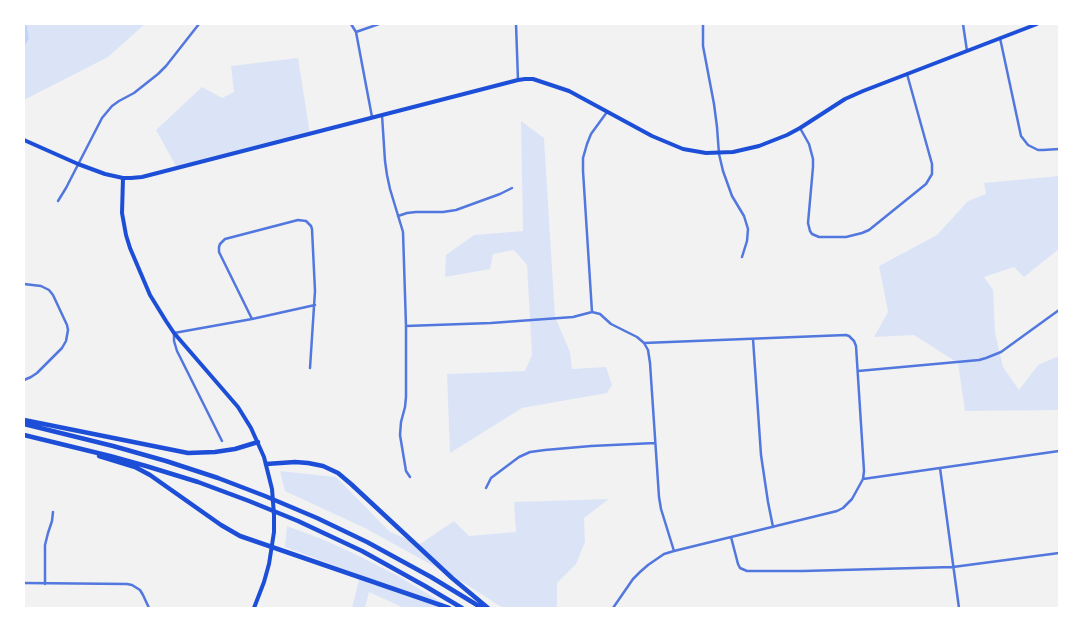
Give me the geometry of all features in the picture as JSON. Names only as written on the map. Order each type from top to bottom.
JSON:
[{"type":"highway","points":[[24,420],[188,452],[215,452],[235,449],[258,442]]},
{"type":"highway","points":[[24,424],[166,461],[213,476],[265,496],[334,526],[378,548],[431,577],[482,608]]},
{"type":"highway","points":[[24,435],[110,456],[163,471],[214,488],[266,508],[329,535],[379,560],[462,608]]},
{"type":"highway","points":[[40,439],[127,464],[142,470],[227,529],[248,540],[449,608]]},
{"type":"highway","points":[[266,464],[295,462],[308,463],[323,466],[338,473],[457,582],[488,608]]},
{"type":"main road","points":[[24,140],[78,164],[105,174],[123,178],[142,177],[518,80],[533,79],[557,86],[673,146],[696,152],[719,154],[760,146],[773,141],[800,128],[845,99],[863,91],[1038,24]]},
{"type":"main road","points":[[123,178],[122,213],[126,235],[150,295],[174,332],[235,404],[247,421],[258,442],[266,464],[272,489],[274,528],[267,573],[254,608]]},
{"type":"street","points":[[58,202],[107,111],[119,101],[134,93],[158,74],[199,24]]},
{"type":"street","points":[[351,24],[356,32],[372,118]]},
{"type":"street","points":[[356,32],[379,24]]},
{"type":"street","points":[[516,24],[518,80]]},
{"type":"street","points":[[703,24],[703,46],[714,104],[719,154],[732,196],[744,216],[746,223],[748,236],[742,257]]},
{"type":"street","points":[[963,24],[967,51]]},
{"type":"street","points":[[1000,38],[1021,136],[1028,145],[1038,150],[1059,149]]},
{"type":"street","points":[[800,128],[809,144],[813,158],[808,223],[812,234],[819,237],[846,237],[858,235],[869,230],[926,184],[932,174],[932,164],[907,74]]},
{"type":"street","points":[[592,312],[583,158],[591,134],[607,112]]},
{"type":"street","points":[[382,115],[387,175],[403,232],[406,326],[406,397],[400,435],[406,471],[410,477]]},
{"type":"street","points":[[398,216],[416,212],[443,212],[456,210],[512,188]]},
{"type":"street","points":[[252,319],[220,252],[220,244],[225,239],[298,220],[308,223],[312,229],[315,305],[310,368]]},
{"type":"street","points":[[24,284],[41,286],[53,294],[68,330],[66,341],[62,348],[37,373],[24,380]]},
{"type":"street","points":[[222,441],[177,351],[174,341],[174,332],[252,319],[315,305]]},
{"type":"street","points":[[858,371],[979,360],[986,358],[1002,352],[1059,310]]},
{"type":"street","points":[[406,326],[491,323],[566,318],[592,312],[600,314],[611,324],[637,337],[644,343],[648,350],[659,497],[674,551]]},
{"type":"street","points":[[614,608],[633,579],[656,559],[674,551],[837,511],[843,508],[852,499],[861,485],[864,471],[856,346],[854,341],[849,336],[753,338],[644,343]]},
{"type":"street","points":[[753,338],[761,456],[773,527]]},
{"type":"street","points":[[486,488],[491,478],[519,457],[530,452],[591,446],[655,443]]},
{"type":"street","points":[[863,479],[1059,451]]},
{"type":"street","points":[[940,468],[959,608]]},
{"type":"street","points":[[45,584],[46,545],[53,512]]},
{"type":"street","points":[[731,537],[738,564],[740,568],[746,571],[954,567],[1059,553]]},
{"type":"street","points":[[24,583],[127,584],[140,590],[149,608]]},
{"type":"shaded area","points":[[25,24],[145,24],[108,57],[24,100],[24,47],[29,39],[27,26]]},
{"type":"shaded area","points":[[298,58],[310,134],[177,168],[156,130],[202,87],[222,98],[234,92],[231,66]]},
{"type":"shaded area","points":[[521,121],[544,138],[555,317],[570,352],[572,369],[606,367],[612,385],[607,393],[522,408],[450,453],[447,374],[525,371],[532,355],[527,265],[514,250],[493,254],[490,269],[445,277],[446,255],[474,235],[523,231]]},
{"type":"shaded area","points":[[1059,176],[1059,249],[1024,277],[1014,267],[984,277],[993,290],[995,333],[1003,367],[1019,390],[1038,365],[1059,356],[1059,410],[965,411],[958,363],[914,335],[874,337],[888,312],[879,266],[937,235],[968,201],[986,194],[984,183]]},
{"type":"shaded area","points":[[280,471],[336,477],[390,532],[420,544],[454,521],[469,536],[516,532],[514,502],[609,499],[584,518],[585,542],[576,564],[557,583],[557,608],[503,608],[464,583],[367,529],[285,491]]},
{"type":"shaded area","points":[[287,526],[355,554],[398,576],[451,608],[404,608],[369,592],[365,608],[352,608],[360,575],[285,547]]},
{"type":"water","points":[[24,24],[27,26],[29,39],[24,47]]}]
